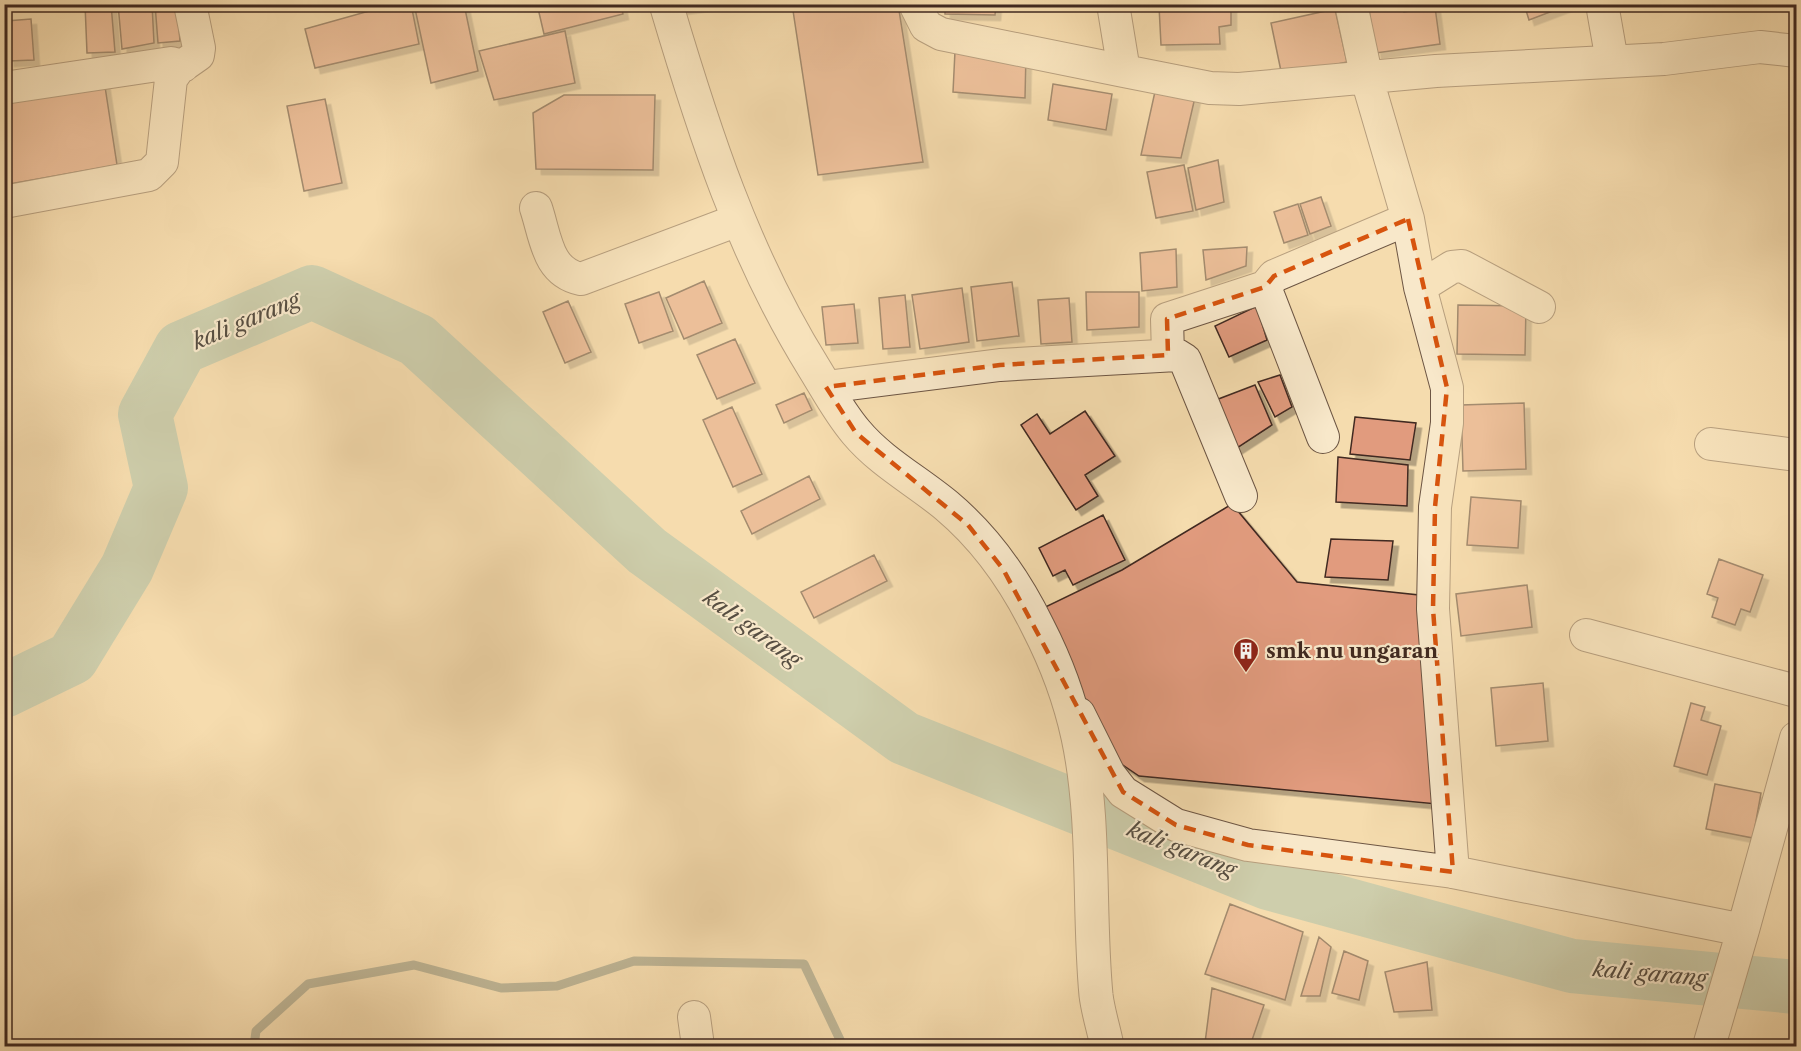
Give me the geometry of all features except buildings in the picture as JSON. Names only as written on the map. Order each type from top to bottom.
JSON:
[{"type":"street","points":[[4,202],[148,175],[159,168],[162,162],[171,79],[183,66],[194,60],[199,48],[190,4]]},
{"type":"street","points":[[666,4],[705,133],[738,220],[760,274],[791,331],[842,414],[876,452],[968,525],[1004,569],[1022,599],[1116,783],[1123,792],[1142,807],[1176,825],[1248,845],[1454,872],[1570,897],[1740,943]]},
{"type":"street","points":[[915,4],[926,26],[941,34],[1210,88],[1367,79],[1436,71],[1664,59],[1760,47],[1797,51]]},
{"type":"street","points":[[1113,4],[1124,71]]},
{"type":"street","points":[[1351,4],[1367,79],[1408,219],[1420,287],[1447,388],[1447,423],[1435,507],[1433,609],[1454,872]]},
{"type":"street","points":[[1602,4],[1612,61]]},
{"type":"street","points":[[4,88],[171,63],[183,66]]},
{"type":"street","points":[[536,208],[554,262],[568,276],[581,279],[738,220]]},
{"type":"street","points":[[1168,355],[1167,320],[1265,286],[1274,276],[1408,219]]},
{"type":"street","points":[[1420,287],[1452,267],[1462,266],[1539,307]]},
{"type":"street","points":[[1265,286],[1323,437]]},
{"type":"street","points":[[826,387],[1000,365],[1177,355],[1185,360],[1241,496]]},
{"type":"street","points":[[1711,444],[1797,455]]},
{"type":"street","points":[[1586,635],[1797,691]]},
{"type":"street","points":[[1053,662],[1078,738],[1091,866],[1096,997],[1107,1047]]},
{"type":"street","points":[[1709,1047],[1797,738]]},
{"type":"highlighted area","points":[[1408,219],[1447,388],[1435,507],[1433,609],[1453,872],[1248,845],[1176,825],[1123,792],[1003,569],[968,525],[856,433],[826,387],[1000,365],[1168,355],[1167,319],[1265,287],[1274,276]]},
{"type":"waterway","name":"kali garang","points":[[4,691],[72,658],[127,568],[161,488],[145,414],[181,348],[312,292],[417,340],[647,551],[904,738],[1268,883],[1572,966],[1796,987]]},
{"type":"waterway","points":[[254,1046],[256,1031],[308,984],[414,965],[501,988],[557,986],[634,961],[804,964],[843,1046]]},
{"type":"place","name":"smk nu ungaran","points":[[1246,674]]}]
